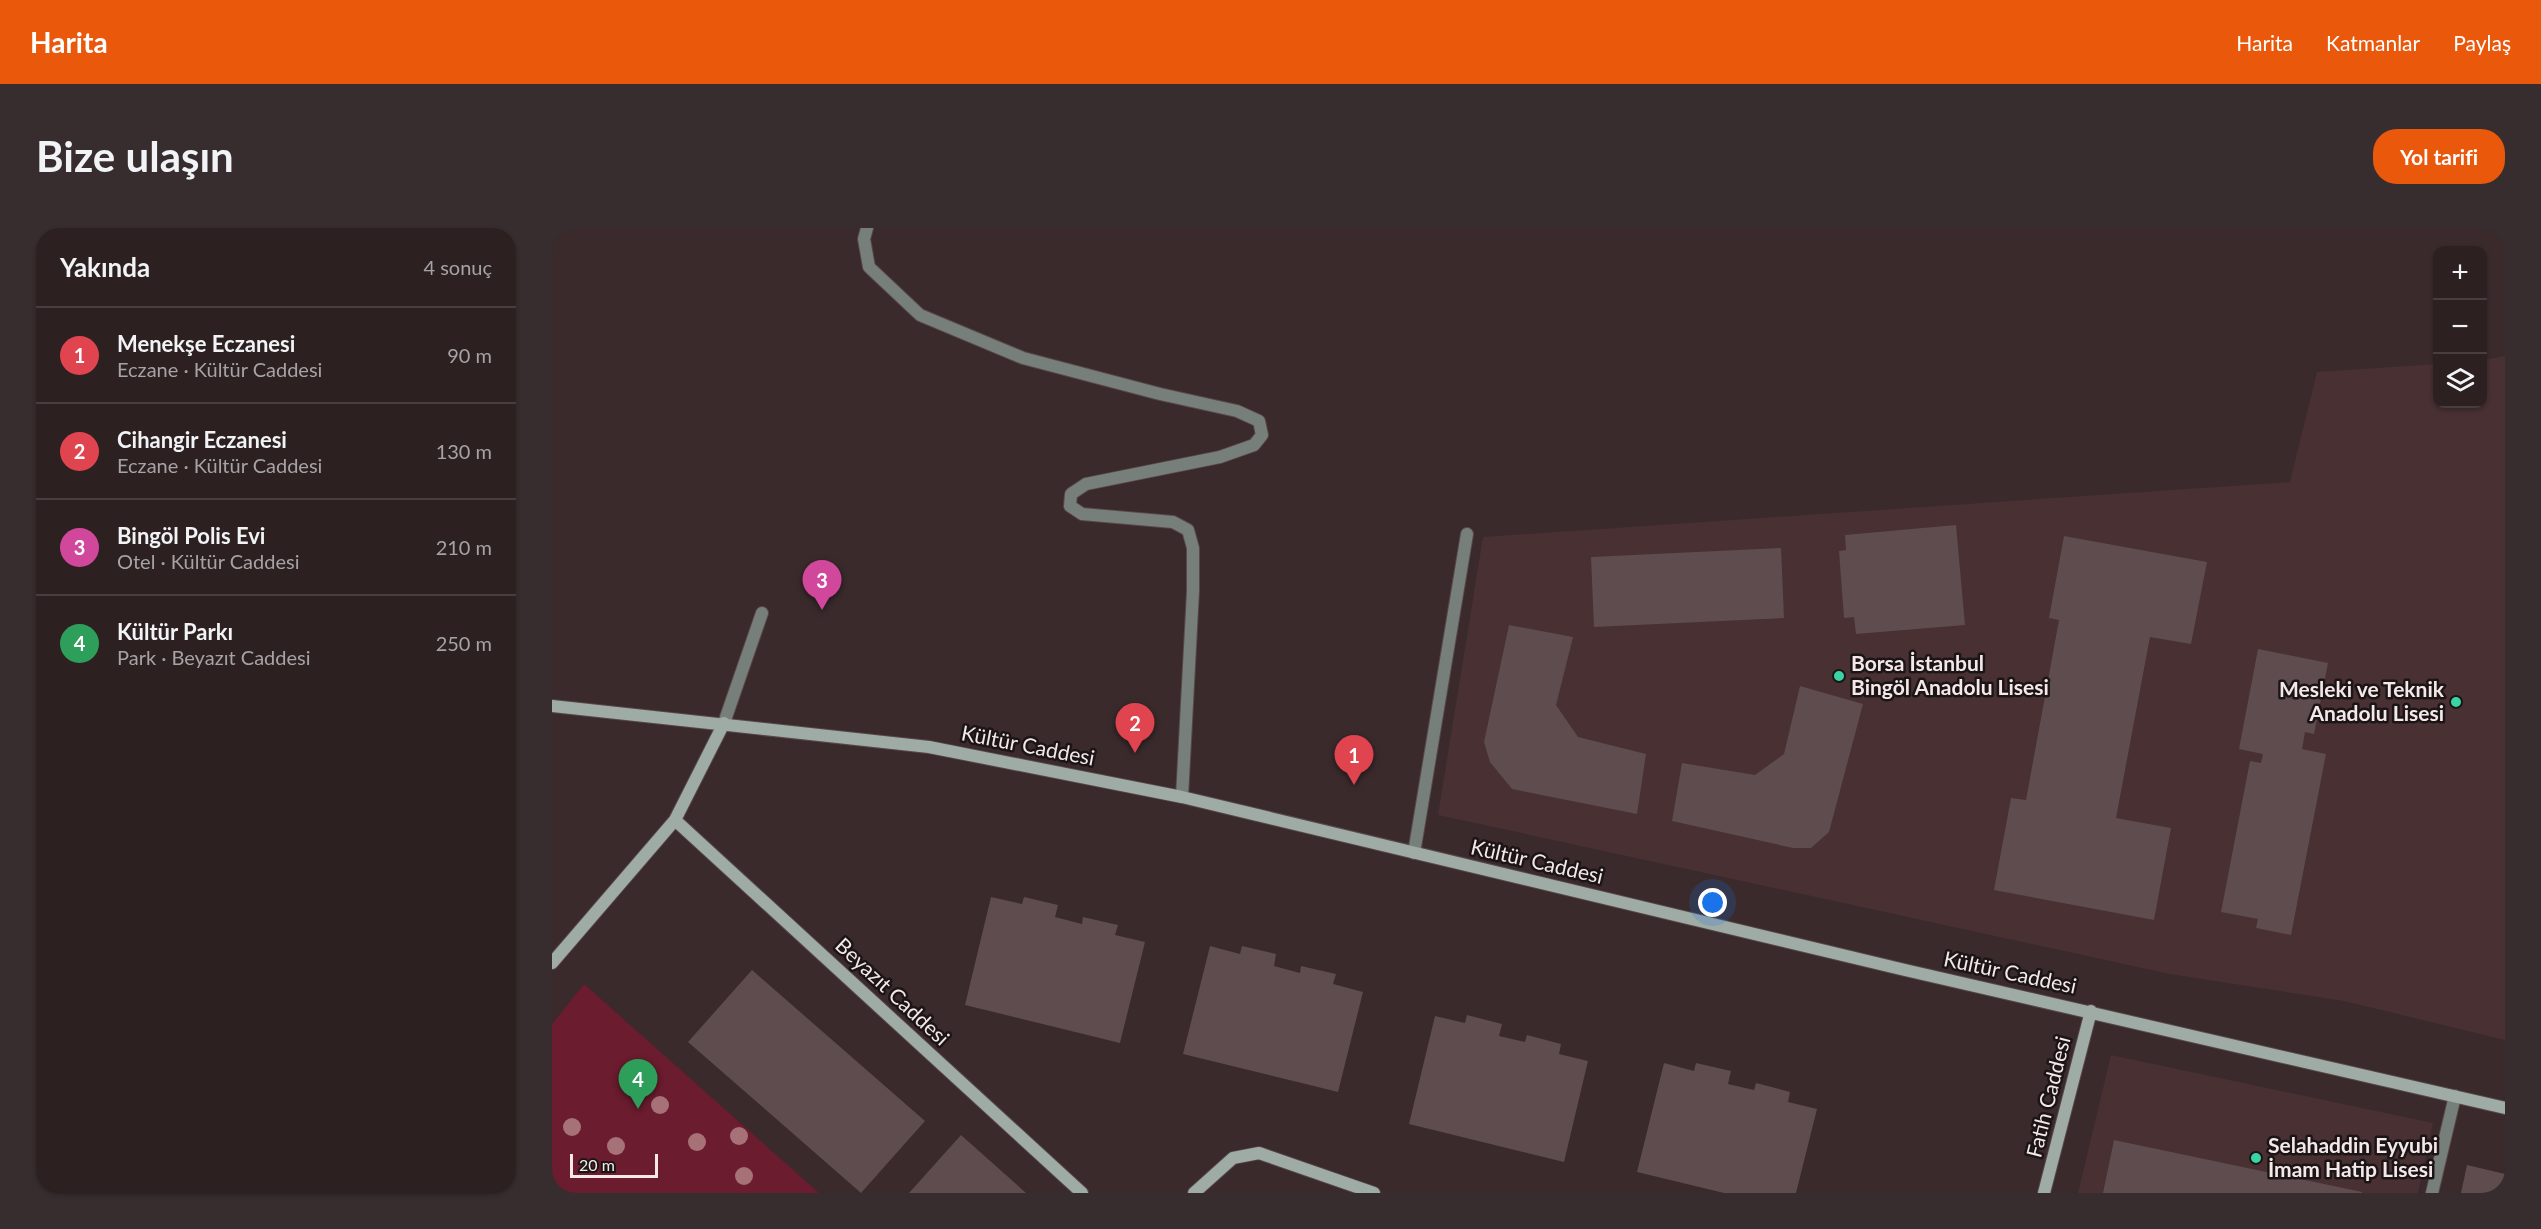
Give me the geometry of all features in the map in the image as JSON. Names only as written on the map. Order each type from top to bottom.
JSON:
[{"type":"street","points":[[867,228],[864,239],[869,267],[920,315],[1023,358],[1160,394],[1237,411],[1259,421],[1262,435],[1254,446],[1209,459],[1086,484],[1071,494],[1070,506],[1082,514],[1173,522],[1188,530],[1193,548],[1193,591],[1182,797]]},
{"type":"street","points":[[1414,853],[1467,534]]},
{"type":"street","points":[[552,963],[675,820],[724,723],[762,613]]},
{"type":"street","name":"Kültür Caddesi","points":[[552,706],[929,747],[1182,797],[1905,970],[2505,1108]]},
{"type":"street","name":"Beyazıt Caddesi","points":[[675,820],[1082,1193]]},
{"type":"street","name":"Fatih Caddesi","points":[[2044,1193],[2091,1011]]},
{"type":"street","points":[[2432,1193],[2455,1096]]},
{"type":"street","points":[[1194,1193],[1233,1158],[1258,1153],[1374,1193]]},
{"type":"shaded area","name":"Borsa İstanbul Bingöl Anadolu Lisesi","points":[[2505,356],[2505,1040],[2344,1001],[2170,974],[1438,815],[1483,537],[2290,482],[2317,372],[2433,364],[2433,408],[2487,408],[2487,359]]},
{"type":"shaded area","points":[[584,984],[819,1193],[552,1193],[552,1024]]},
{"type":"shaded area","name":"Selahaddin Eyyubi İmam Hatip Lisesi","points":[[2111,1055],[2433,1123],[2418,1193],[2078,1193]]},
{"type":"building","points":[[1956,525],[1965,625],[1856,634],[1854,617],[1844,618],[1839,551],[1846,550],[1845,535]]},
{"type":"building","points":[[2064,536],[2207,562],[2191,644],[2150,637],[2116,818],[2171,828],[2154,920],[1994,890],[2011,798],[2026,800],[2059,620],[2049,618]]},
{"type":"building","points":[[1781,548],[1784,618],[1594,627],[1591,557]]},
{"type":"building","points":[[1509,625],[1573,637],[1556,705],[1578,737],[1646,754],[1637,814],[1512,789],[1490,762],[1484,742]]},
{"type":"building","points":[[2258,649],[2328,663],[2314,734],[2305,732],[2302,749],[2326,754],[2291,935],[2256,928],[2258,919],[2221,912],[2250,761],[2261,763],[2263,754],[2239,749]]},
{"type":"building","points":[[1800,686],[1863,704],[1829,832],[1811,848],[1793,848],[1672,821],[1682,763],[1755,775],[1784,754]]},
{"type":"building","points":[[991,897],[1022,904],[1024,897],[1058,905],[1055,917],[1082,924],[1083,917],[1118,925],[1115,935],[1145,942],[1120,1043],[965,1005]]},
{"type":"building","points":[[1210,946],[1240,954],[1242,946],[1276,954],[1274,966],[1300,973],[1301,966],[1336,974],[1333,984],[1363,992],[1338,1092],[1183,1054]]},
{"type":"building","points":[[752,970],[925,1121],[861,1193],[688,1042]]},
{"type":"building","points":[[1467,1015],[1502,1024],[1499,1036],[1525,1042],[1527,1035],[1561,1044],[1559,1054],[1588,1061],[1564,1162],[1409,1124],[1435,1016],[1465,1023]]},
{"type":"building","points":[[1664,1063],[1694,1071],[1696,1063],[1731,1071],[1728,1084],[1754,1090],[1756,1083],[1790,1092],[1788,1102],[1817,1109],[1796,1193],[1724,1193],[1637,1172]]},
{"type":"building","points":[[961,1135],[1026,1193],[909,1193]]},
{"type":"building","points":[[2114,1140],[2362,1192],[2362,1193],[2103,1193]]},
{"type":"building","points":[[2467,1165],[2505,1174],[2505,1193],[2461,1193]]},
{"type":"place","name":"Bingöl Polis Evi","points":[[822,610]]},
{"type":"place","name":"Borsa İstanbul Bingöl Anadolu Lisesi","points":[[1839,676]]},
{"type":"place","name":"Mesleki ve Teknik Anadolu Lisesi","points":[[2456,702]]},
{"type":"place","name":"Cihangir Eczanesi","points":[[1135,753]]},
{"type":"place","name":"Menekşe Eczanesi","points":[[1354,785]]},
{"type":"place","name":"Kültür Parkı","points":[[638,1109]]},
{"type":"place","name":"Selahaddin Eyyubi İmam Hatip Lisesi","points":[[2256,1158]]}]
